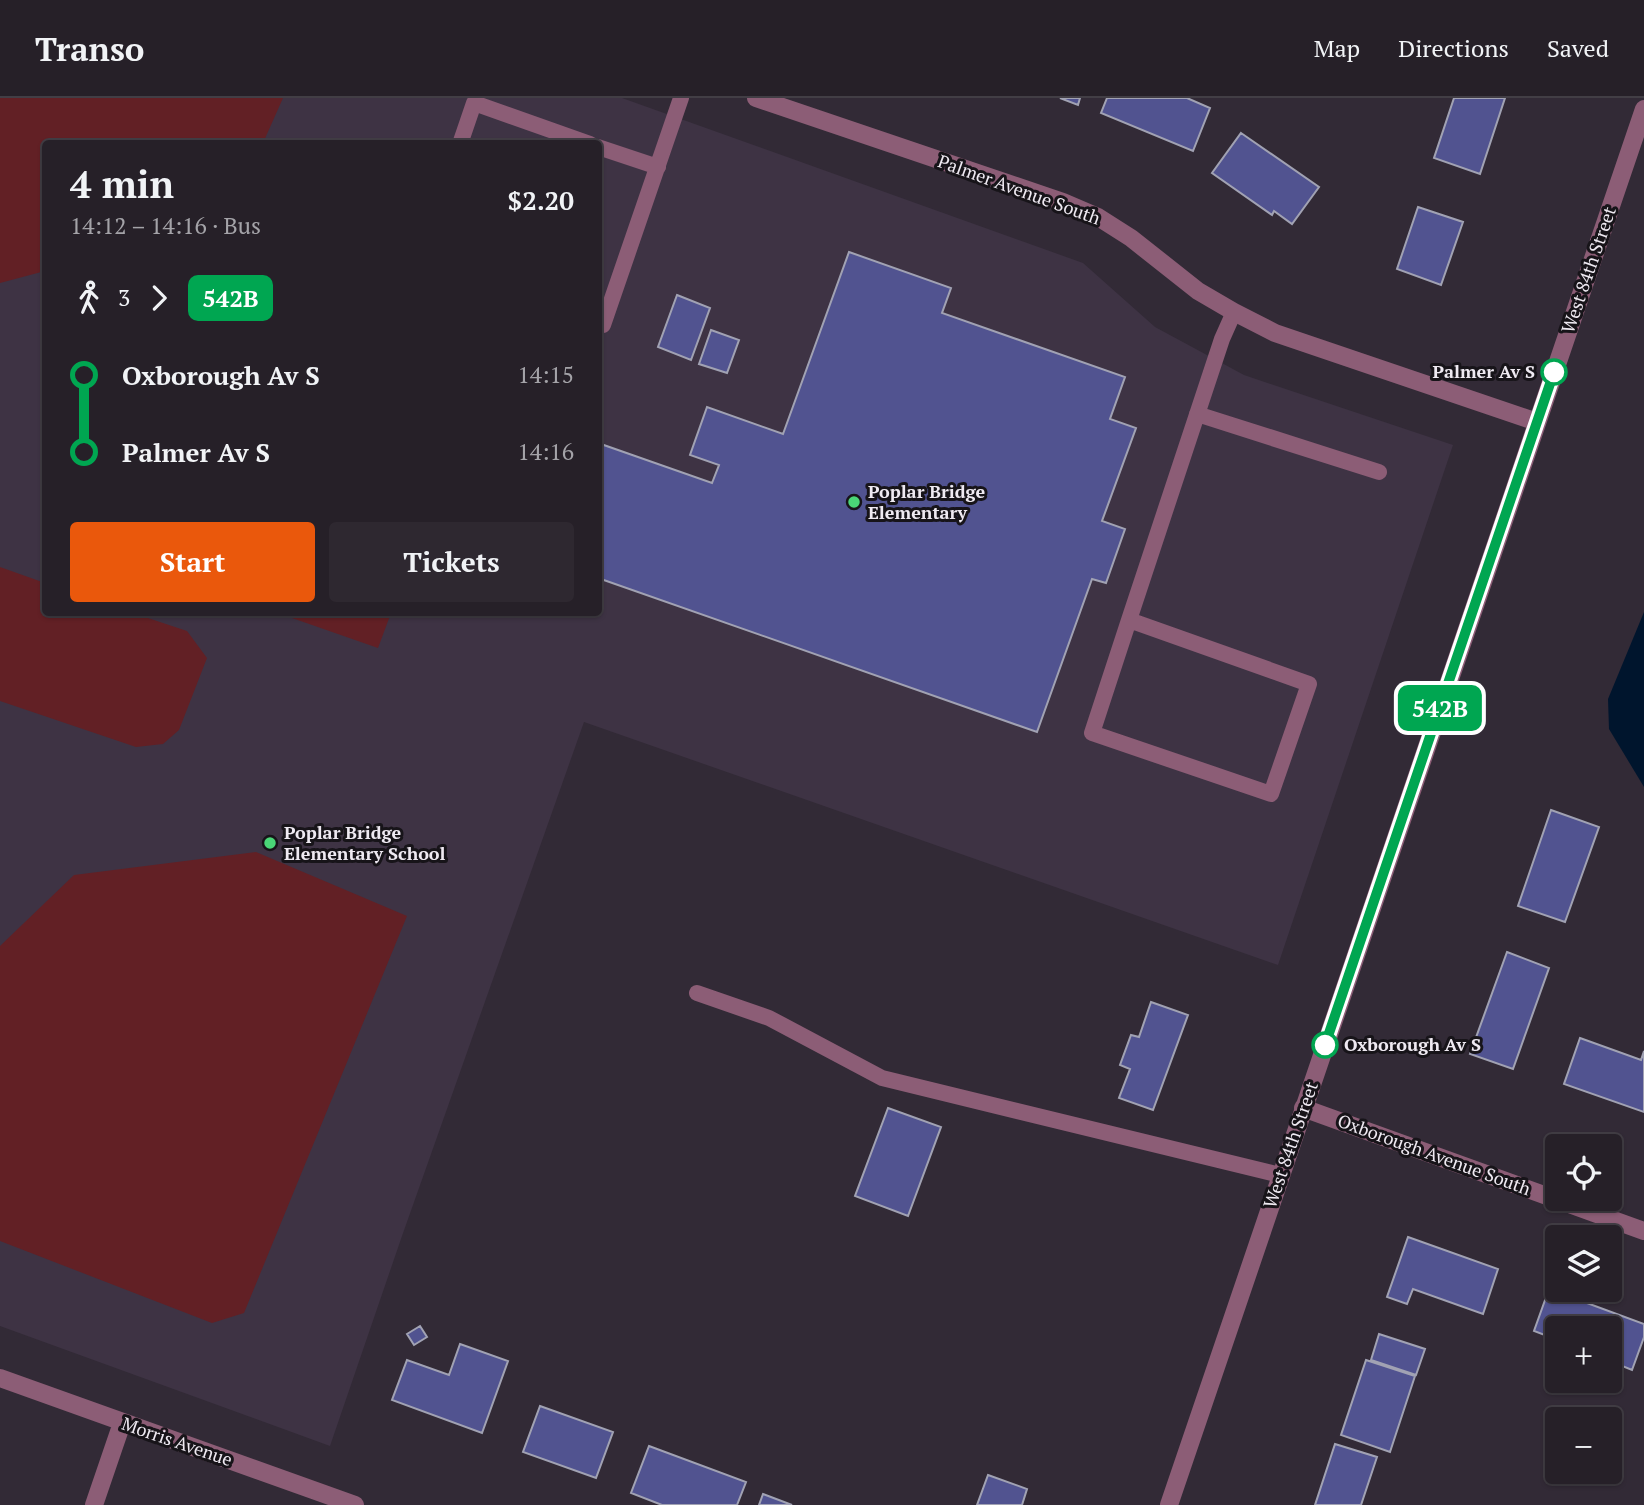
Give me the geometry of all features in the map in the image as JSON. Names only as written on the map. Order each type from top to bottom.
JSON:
[{"type":"street","name":"Palmer Avenue South","points":[[756,98],[1063,202],[1098,217],[1131,238],[1198,291],[1275,333],[1537,422]]},
{"type":"street","name":"West 84th Street","points":[[1170,1505],[1644,109]]},
{"type":"street","name":"Oxborough Avenue South","points":[[1303,1108],[1644,1231]]},
{"type":"street","name":"Morris Avenue","points":[[0,1378],[355,1505]]},
{"type":"street","points":[[94,1505],[122,1423]]},
{"type":"lane","points":[[602,325],[681,98]]},
{"type":"lane","points":[[461,140],[475,100],[580,140]]},
{"type":"lane","points":[[602,147],[658,167]]},
{"type":"lane","points":[[1129,620],[1309,684],[1271,794],[1093,733],[1129,620],[1222,339],[1234,312]]},
{"type":"lane","points":[[1198,414],[1379,472]]},
{"type":"lane","points":[[696,993],[769,1018],[882,1078],[1280,1175]]},
{"type":"shaded area","name":"Poplar Bridge Elementary School","points":[[0,98],[622,98],[1083,263],[1155,327],[1244,375],[1453,445],[1278,965],[584,722],[330,1446],[0,1326]]},
{"type":"shaded area","points":[[0,98],[283,98],[264,140],[42,140],[42,272],[0,283]]},
{"type":"shaded area","points":[[0,567],[42,582],[42,616],[142,616],[187,631],[207,658],[179,730],[163,744],[136,747],[0,701]]},
{"type":"shaded area","points":[[293,616],[390,616],[378,648],[292,618]]},
{"type":"shaded area","points":[[256,852],[407,916],[244,1313],[212,1323],[0,1241],[0,946],[74,875]]},
{"type":"water","points":[[1644,612],[1644,787],[1609,729],[1608,699]]},
{"type":"building","points":[[1060,98],[1080,98],[1078,105]]},
{"type":"building","points":[[1107,98],[1187,98],[1210,108],[1193,151],[1101,113]]},
{"type":"building","points":[[1454,98],[1505,98],[1480,174],[1434,158]]},
{"type":"building","points":[[1241,133],[1319,187],[1292,224],[1274,211],[1272,215],[1212,173]]},
{"type":"building","points":[[1418,207],[1463,222],[1441,285],[1397,269]]},
{"type":"building","name":"Poplar Bridge Elementary","points":[[849,252],[951,288],[942,313],[1125,377],[1110,419],[1136,428],[1102,521],[1125,529],[1106,583],[1092,579],[1037,732],[602,579],[602,444],[712,483],[719,465],[690,455],[707,407],[783,434]]},
{"type":"building","points":[[677,295],[710,308],[691,360],[658,347]]},
{"type":"building","points":[[711,330],[739,340],[727,373],[699,364]]},
{"type":"building","points":[[1551,810],[1599,827],[1565,922],[1518,906]]},
{"type":"building","points":[[1507,952],[1549,968],[1513,1069],[1470,1054]]},
{"type":"building","points":[[1151,1002],[1188,1015],[1153,1110],[1119,1098],[1130,1069],[1120,1065],[1131,1035],[1139,1037]]},
{"type":"building","points":[[1580,1038],[1641,1060],[1644,1051],[1644,1112],[1564,1084]]},
{"type":"building","points":[[888,1108],[941,1127],[908,1216],[855,1196]]},
{"type":"building","points":[[1408,1237],[1498,1269],[1483,1314],[1413,1289],[1407,1304],[1387,1297]]},
{"type":"building","points":[[1545,1300],[1584,1302],[1644,1324],[1644,1337],[1632,1370],[1622,1366],[1622,1316],[1545,1316],[1545,1335],[1534,1331]]},
{"type":"building","points":[[420,1326],[427,1337],[414,1345],[407,1334]]},
{"type":"building","points":[[1379,1334],[1425,1349],[1416,1375],[1371,1360]]},
{"type":"building","points":[[460,1344],[508,1361],[482,1433],[392,1400],[407,1360],[449,1375]]},
{"type":"building","points":[[1366,1360],[1415,1376],[1390,1452],[1341,1435]]},
{"type":"building","points":[[540,1406],[613,1432],[596,1478],[523,1452]]},
{"type":"building","points":[[1335,1444],[1377,1457],[1361,1505],[1315,1505]]},
{"type":"building","points":[[649,1446],[746,1482],[737,1505],[662,1505],[631,1493]]},
{"type":"building","points":[[988,1475],[1027,1489],[1022,1505],[977,1505]]},
{"type":"building","points":[[763,1494],[792,1505],[759,1505]]},
{"type":"bus line","name":"542B","points":[[1325,1045],[1554,372]]},
{"type":"place","name":"Palmer Av S","points":[[1554,372]]},
{"type":"place","name":"Poplar Bridge Elementary","points":[[854,502]]},
{"type":"place","name":"Poplar Bridge Elementary School","points":[[270,843]]},
{"type":"place","name":"Oxborough Av S","points":[[1325,1045]]}]
